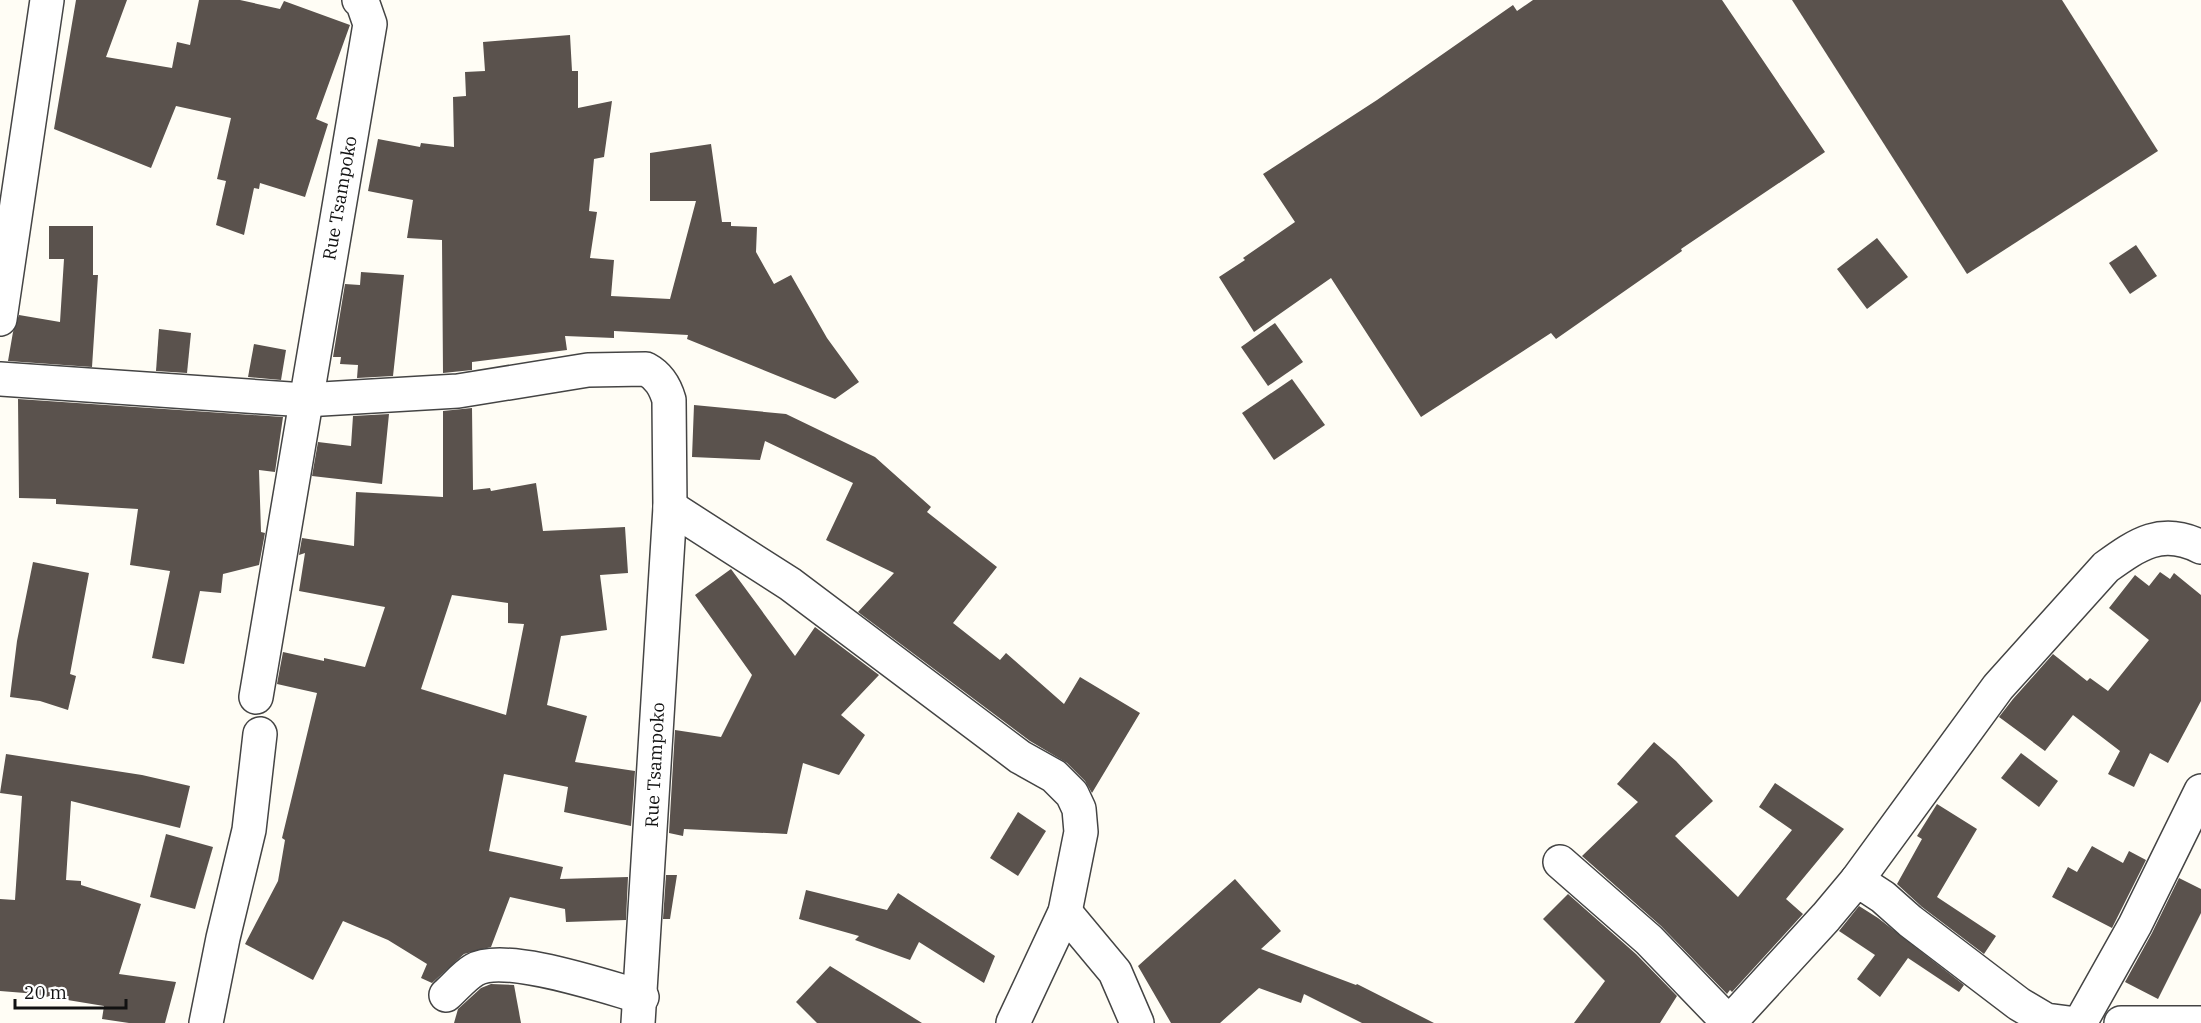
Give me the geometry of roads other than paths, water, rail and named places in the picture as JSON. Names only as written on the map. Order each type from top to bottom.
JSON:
[{"type":"street","points":[[0,319],[47,0]]},
{"type":"street","name":"Rue Tsampoko","points":[[256,697],[370,24],[362,1],[359,0]]},
{"type":"street","name":"Rue Tsampoko","points":[[305,400],[458,391],[588,370],[646,369],[659,379],[669,400],[670,507],[640,1010]]},
{"type":"street","points":[[0,379],[305,400]]},
{"type":"street","points":[[670,507],[790,584],[1020,757],[1054,776],[1072,794],[1079,808],[1081,832],[1065,912],[1013,1023]]},
{"type":"street","points":[[1560,862],[1648,940],[1729,1023],[1857,880],[1998,687],[2106,567],[2127,552],[2168,536],[2186,539],[2201,547]]},
{"type":"street","points":[[206,1023],[223,938],[249,830],[260,734]]},
{"type":"street","points":[[2080,1023],[2135,925],[2201,791]]},
{"type":"street","points":[[1857,880],[2019,1004],[2046,1020],[2069,1023]]},
{"type":"street","points":[[1065,912],[1115,972],[1137,1023]]},
{"type":"street","points":[[446,995],[475,970],[496,964],[518,964],[640,1010]]},
{"type":"street","points":[[2121,1023],[2201,1023]]}]
